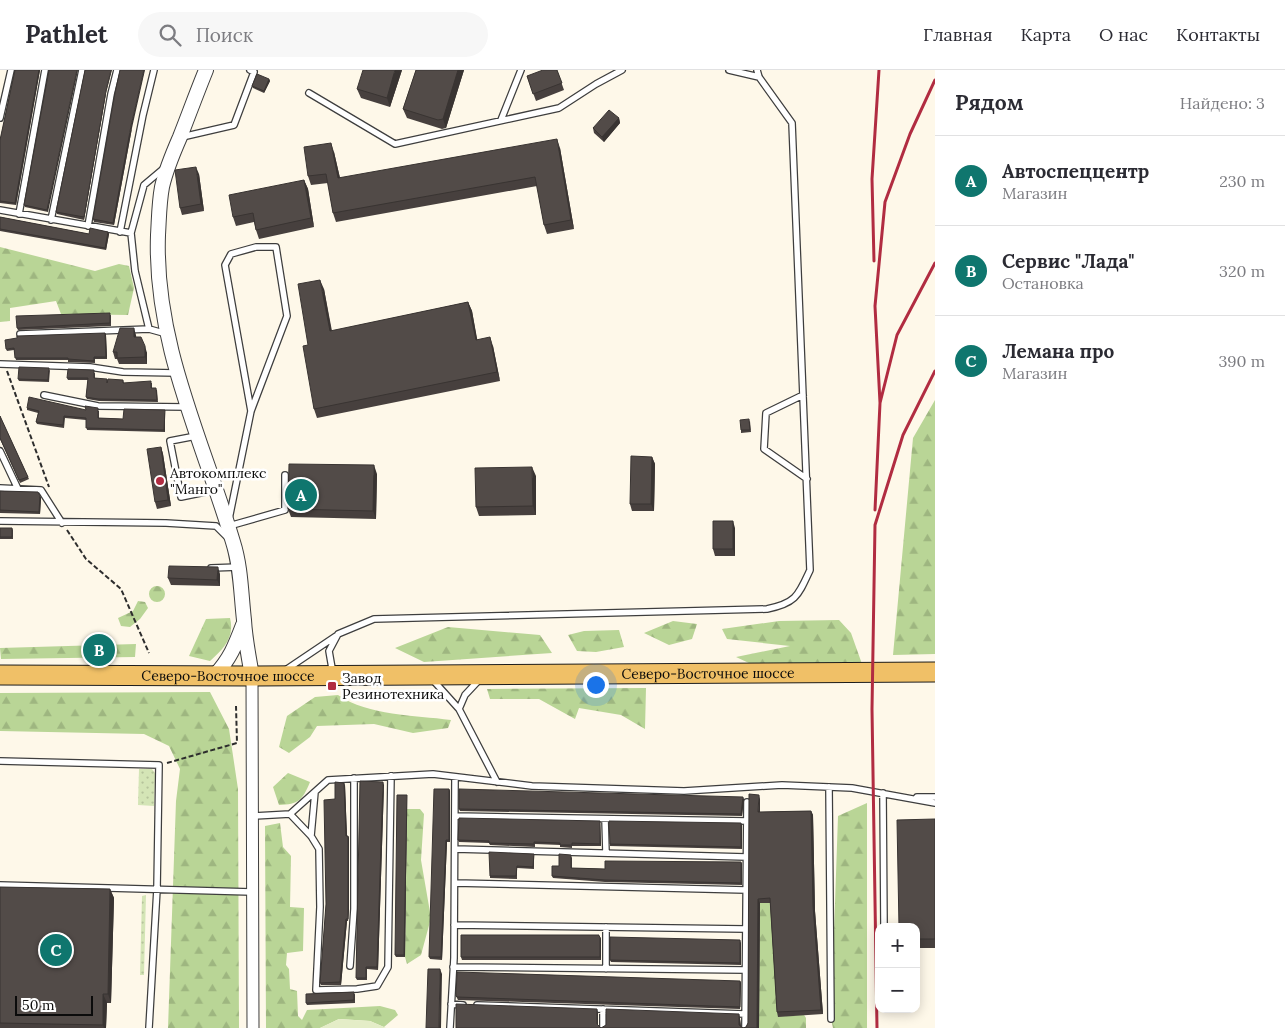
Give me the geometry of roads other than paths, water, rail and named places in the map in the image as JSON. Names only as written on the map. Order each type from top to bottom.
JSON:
[{"type":"main road","name":"Северо-Восточное шоссе","points":[[0,675],[276,676],[935,672]]},
{"type":"street","points":[[206,70],[169,164],[162,187],[157,254],[167,334],[177,373],[186,407],[233,543],[238,567],[252,676],[253,1028]]},
{"type":"street","points":[[215,675],[233,651],[244,622]]},
{"type":"lane","points":[[0,118],[10,70]]},
{"type":"lane","points":[[19,214],[45,70]]},
{"type":"lane","points":[[51,220],[82,70]]},
{"type":"lane","points":[[88,226],[111,94],[117,70]]},
{"type":"lane","points":[[120,232],[143,115],[154,70]]},
{"type":"lane","points":[[180,137],[234,125],[254,72],[250,70]]},
{"type":"lane","points":[[501,120],[521,70]]},
{"type":"lane","points":[[309,93],[395,144],[559,108],[610,72],[622,70]]},
{"type":"lane","points":[[729,70],[759,77]]},
{"type":"lane","points":[[276,676],[338,634],[374,619],[767,609],[784,605],[800,592],[810,570],[792,123],[759,77],[757,70]]},
{"type":"lane","points":[[149,329],[135,271],[131,234],[144,185],[169,164]]},
{"type":"lane","points":[[0,210],[131,234]]},
{"type":"lane","points":[[251,411],[226,265],[230,254],[256,247],[276,247],[287,316],[251,411],[228,527],[285,510],[285,475]]},
{"type":"lane","points":[[20,334],[149,329],[167,334]]},
{"type":"lane","points":[[2,365],[90,367],[123,372],[177,373]]},
{"type":"lane","points":[[803,394],[766,413],[764,449],[807,479]]},
{"type":"lane","points":[[44,395],[98,406],[186,407]]},
{"type":"lane","points":[[196,436],[170,441],[181,497],[215,490]]},
{"type":"lane","points":[[1,453],[18,489]]},
{"type":"lane","points":[[0,488],[41,490],[62,523]]},
{"type":"lane","points":[[0,521],[62,523],[166,522],[216,526],[233,543]]},
{"type":"lane","points":[[200,568],[238,567]]},
{"type":"lane","points":[[334,675],[329,651],[338,634]]},
{"type":"lane","points":[[429,675],[459,709],[497,782]]},
{"type":"lane","points":[[459,709],[465,695],[484,675]]},
{"type":"lane","points":[[0,761],[159,765],[157,889],[149,1028]]},
{"type":"lane","points":[[253,816],[290,814],[328,780],[433,774],[532,786],[684,791],[782,785],[852,788],[935,803]]},
{"type":"lane","points":[[290,814],[311,836],[319,849],[320,907],[316,990],[357,989],[377,986],[388,967],[390,776]]},
{"type":"lane","points":[[450,1028],[455,883],[455,777]]},
{"type":"lane","points":[[350,966],[354,909],[354,778]]},
{"type":"lane","points":[[829,787],[832,1019]]},
{"type":"lane","points":[[311,836],[315,792]]},
{"type":"lane","points":[[883,793],[884,923]]},
{"type":"lane","points":[[906,798],[935,797]]},
{"type":"lane","points":[[745,1028],[747,802]]},
{"type":"lane","points":[[455,816],[747,821]]},
{"type":"lane","points":[[605,819],[606,853]]},
{"type":"lane","points":[[455,849],[746,857]]},
{"type":"lane","points":[[455,883],[746,890]]},
{"type":"lane","points":[[0,885],[252,892]]},
{"type":"lane","points":[[454,924],[745,930]]},
{"type":"lane","points":[[606,927],[606,968]]},
{"type":"lane","points":[[453,967],[745,970]]},
{"type":"lane","points":[[451,1004],[745,1014]]},
{"type":"lane","points":[[603,1009],[603,1028]]},
{"type":"railway","points":[[874,261],[872,179],[879,70]]},
{"type":"railway","points":[[880,403],[875,306],[885,202],[910,134],[935,80]]},
{"type":"railway","points":[[875,510],[880,403],[897,335],[935,263]]},
{"type":"railway","points":[[877,1028],[872,709],[875,525],[903,435],[935,371]]},
{"type":"place","name":"Автокомплекс \"Манго\"","points":[[160,481]]},
{"type":"place","name":"Автоспеццентр","points":[[301,495]]},
{"type":"place","name":"Сервис \"Лада\"","points":[[99,650]]},
{"type":"place","name":"Завод Резинотехника","points":[[332,686]]},
{"type":"place","name":"Лемана про","points":[[56,950]]}]
